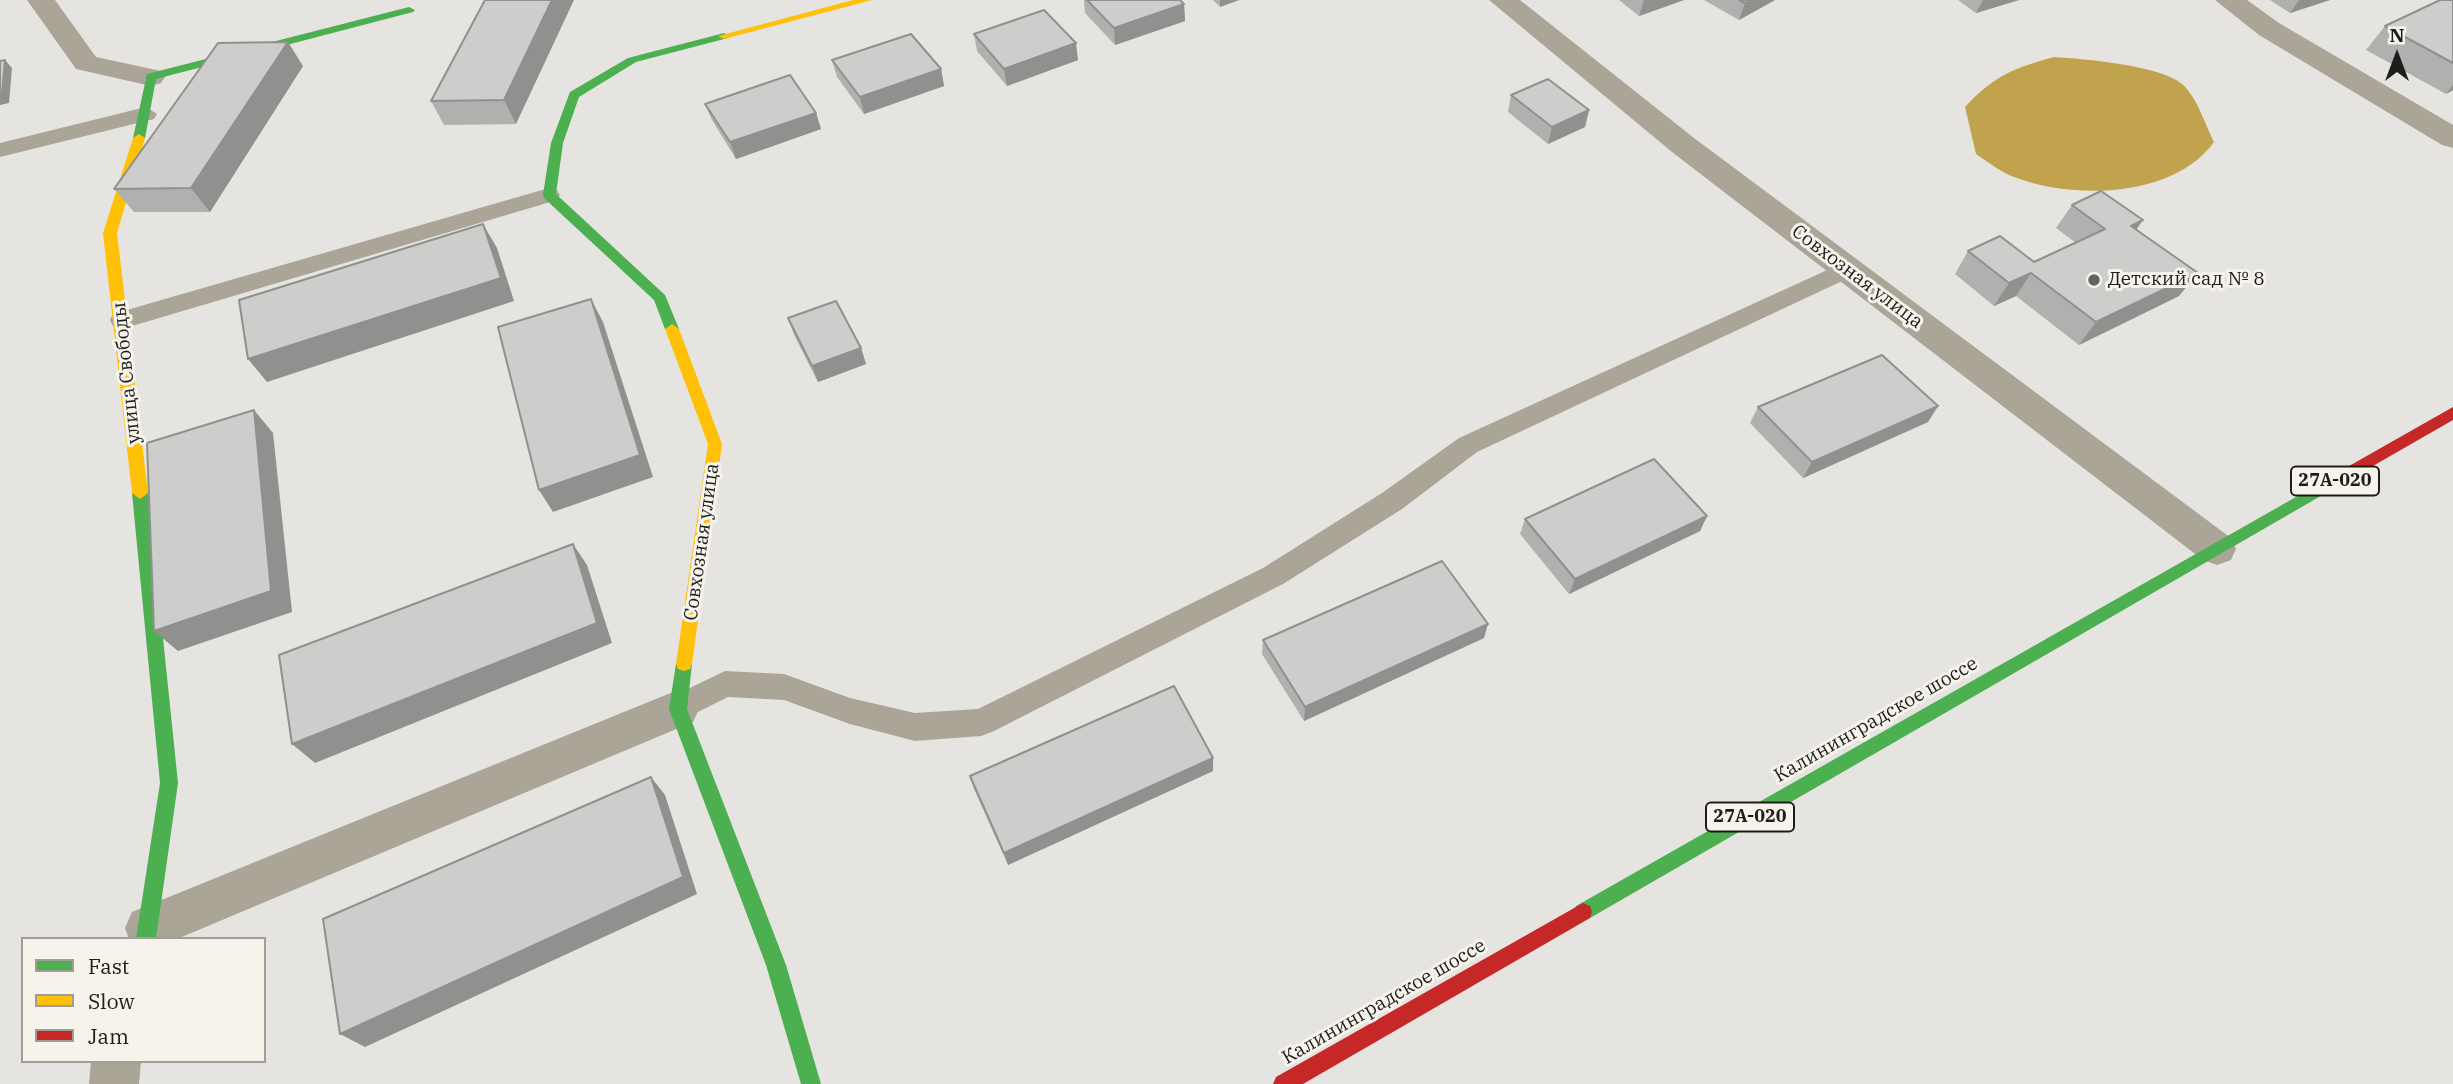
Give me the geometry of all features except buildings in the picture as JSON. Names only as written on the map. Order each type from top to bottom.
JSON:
[{"type":"street","points":[[41,0],[86,63],[151,77],[409,10]]},
{"type":"street","points":[[549,195],[557,143],[574,95],[632,60],[866,0]]},
{"type":"street","name":"Совхозная улица","points":[[1503,0],[1683,145],[2217,549]]},
{"type":"street","points":[[2229,0],[2270,29],[2453,138]]},
{"type":"street","name":"улица Свободы","points":[[147,934],[169,783],[122,320],[110,233],[146,114],[151,77]]},
{"type":"street","name":"Совхозная улица","points":[[549,195],[660,298],[715,443],[678,709],[776,965],[811,1084]]},
{"type":"street","name":"Калининградское шоссе","points":[[1283,1084],[2453,413]]},
{"type":"street","points":[[147,934],[678,709]]},
{"type":"street","points":[[114,1084],[116,1063]]},
{"type":"lane","points":[[0,150],[146,114]]},
{"type":"lane","points":[[122,320],[549,195]]},
{"type":"lane","points":[[678,709],[725,684],[784,687],[850,711],[915,727],[981,722],[1273,576],[1392,501],[1468,445],[1847,269]]},
{"type":"shaded area","points":[[2054,57],[2121,64],[2171,77],[2182,84],[2192,96],[2214,142],[2196,161],[2174,174],[2149,184],[2121,189],[2065,189],[2038,184],[2004,172],[1976,154],[1965,107],[1986,87],[2006,74]]},
{"type":"traffic: fast","points":[[139,138],[151,77],[409,10]]},
{"type":"traffic: fast","points":[[672,329],[660,298],[549,195],[557,143],[574,95],[632,60],[724,36]]},
{"type":"traffic: fast","points":[[1583,912],[2340,478]]},
{"type":"traffic: fast","points":[[140,493],[169,783],[146,937]]},
{"type":"traffic: fast","points":[[684,664],[678,709],[776,965],[811,1084]]},
{"type":"traffic: slow","points":[[724,36],[866,0]]},
{"type":"traffic: slow","points":[[139,138],[110,233],[140,493]]},
{"type":"traffic: slow","points":[[672,329],[715,444],[684,664]]},
{"type":"traffic: jam","points":[[2340,478],[2453,413]]},
{"type":"traffic: jam","points":[[1283,1084],[1583,912]]},
{"type":"place","name":"Детский сад № 8","points":[[2094,280]]}]
